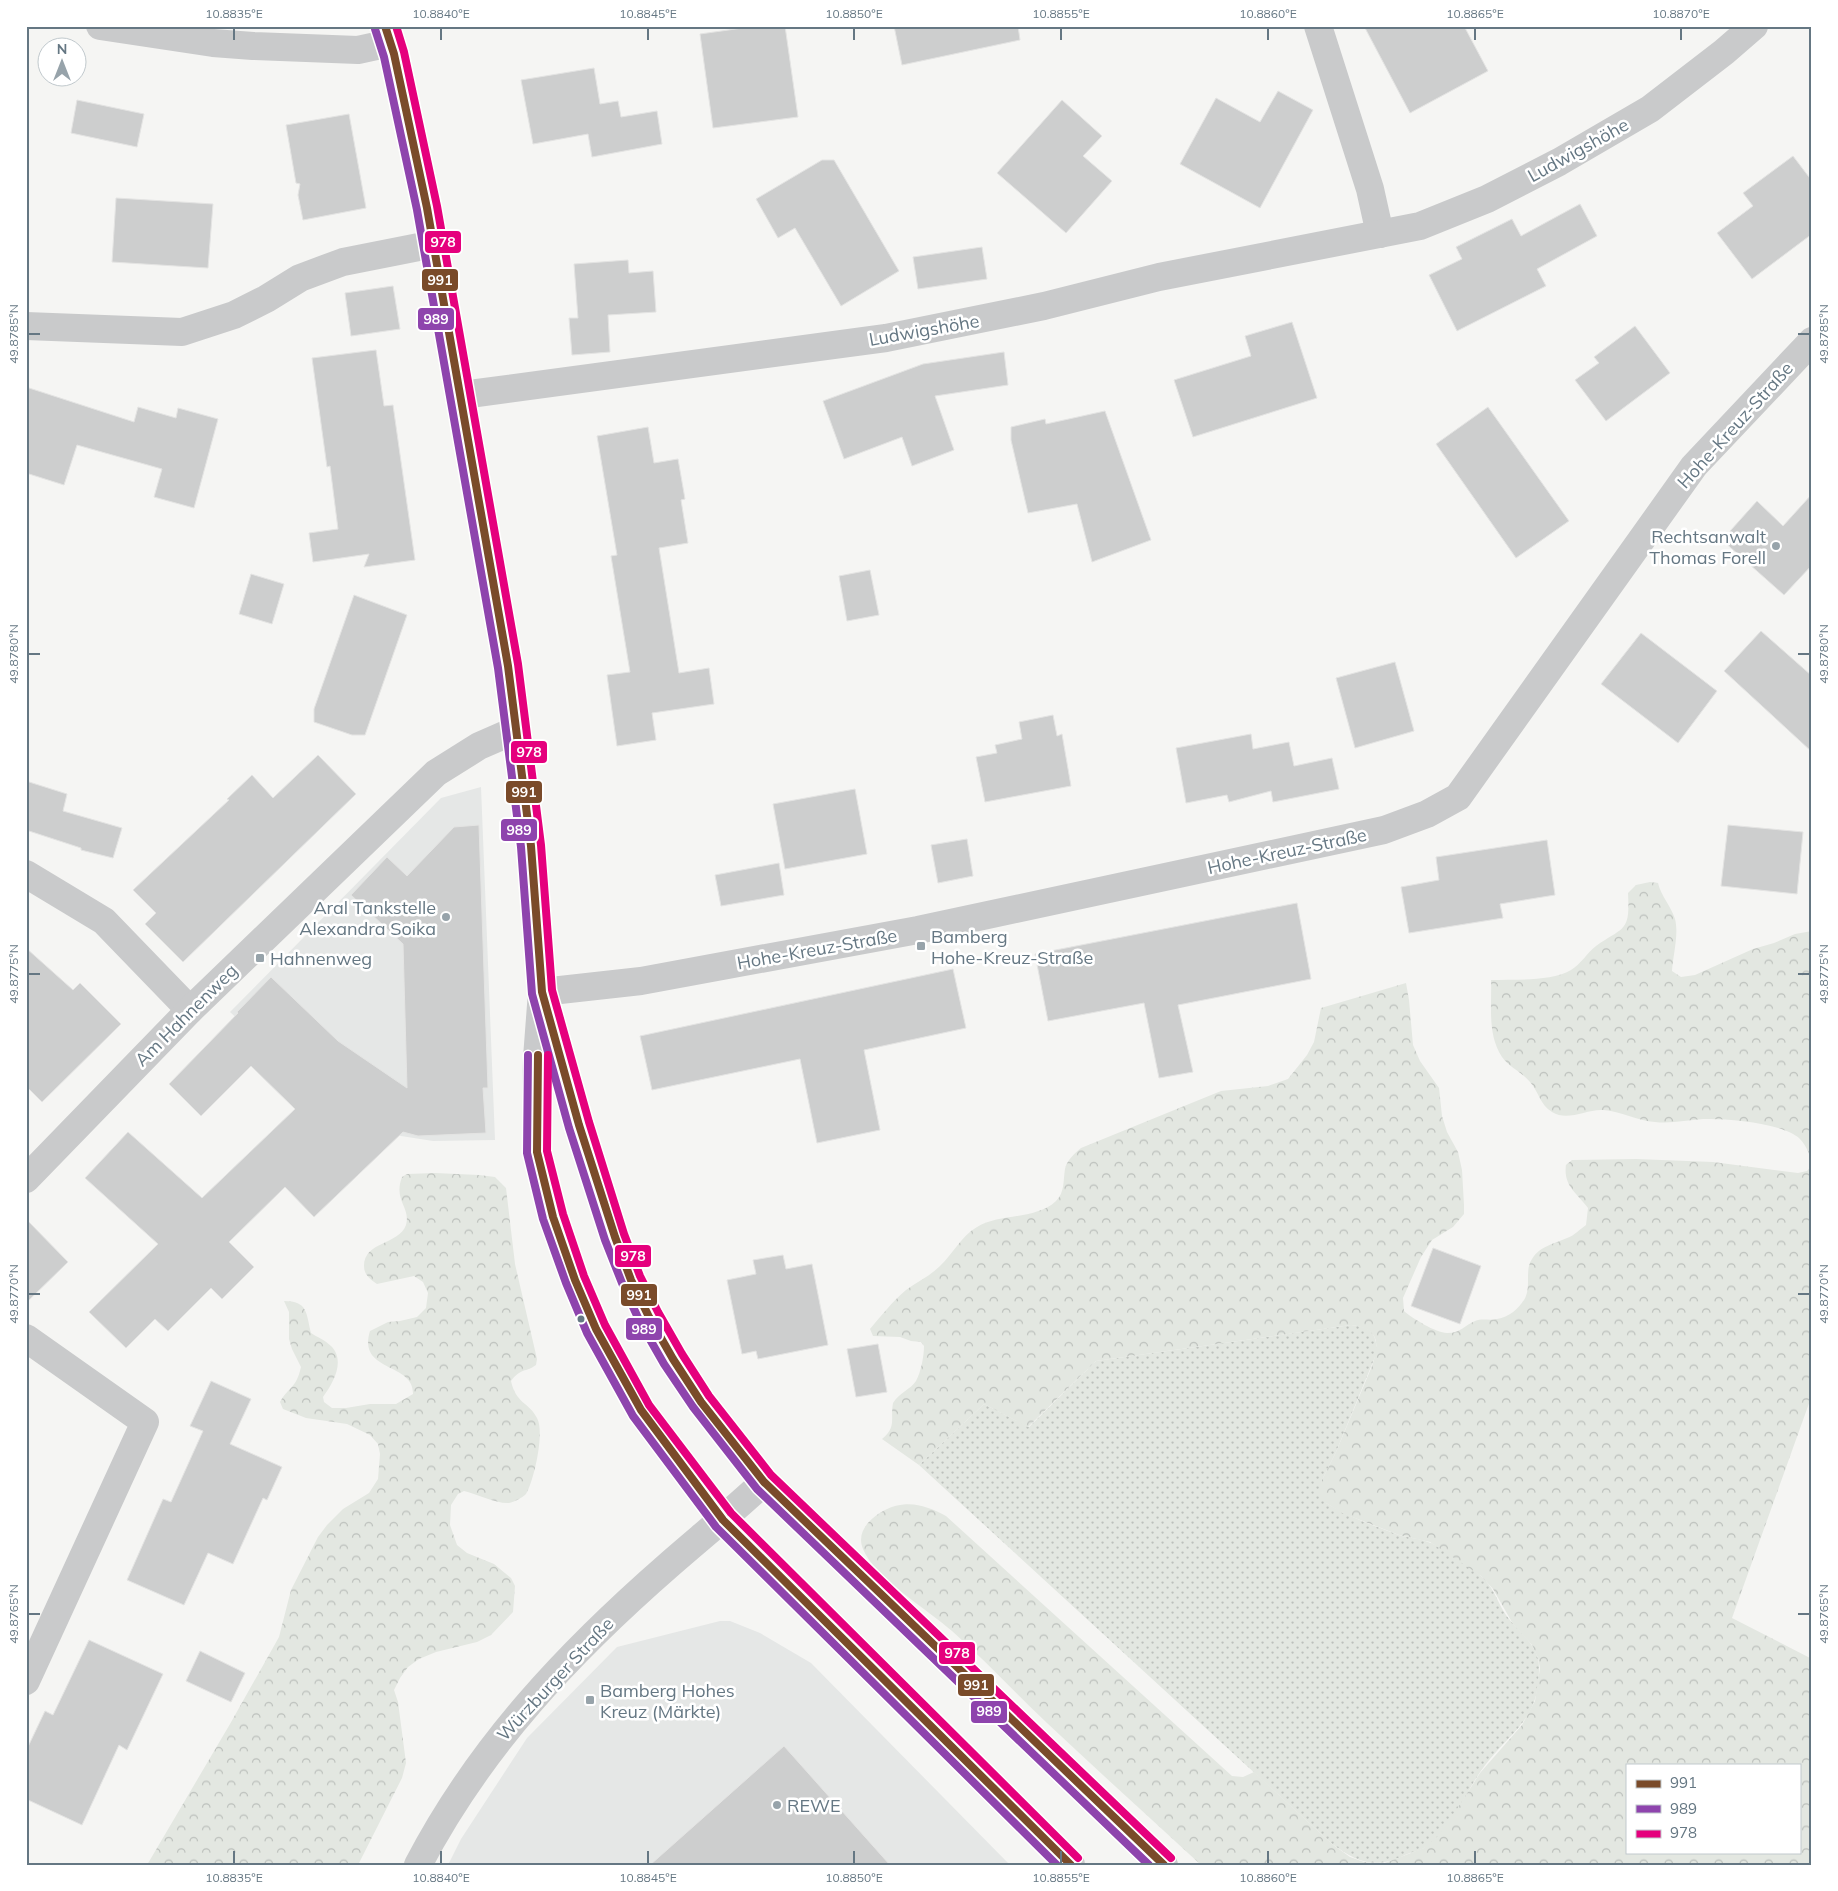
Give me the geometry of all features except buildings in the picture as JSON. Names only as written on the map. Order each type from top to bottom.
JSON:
[{"type":"street","points":[[100,26],[253,46],[358,50],[388,34],[434,244],[508,666],[531,846],[542,992],[536,1071],[537,1152],[553,1217],[575,1280],[596,1329],[641,1410],[723,1520],[1071,1865]]},
{"type":"street","points":[[1318,26],[1370,188],[1380,234]]},
{"type":"street","name":"Ludwigshöhe","points":[[462,395],[886,338],[1044,306],[1159,278],[1420,226],[1487,199],[1559,162],[1650,109],[1724,52],[1754,26]]},
{"type":"street","points":[[26,326],[182,332],[234,315],[266,299],[300,278],[343,262],[434,244]]},
{"type":"street","name":"Hohe-Kreuz-Straße","points":[[542,992],[641,981],[918,930],[1384,830],[1427,814],[1458,797],[1694,466],[1812,341]]},
{"type":"street","name":"Am Hahnenweg","points":[[26,1179],[190,1010],[436,773],[479,746],[516,730]]},
{"type":"street","points":[[26,874],[104,921],[190,1010]]},
{"type":"street","points":[[542,992],[578,1125],[614,1237],[631,1280],[649,1317],[701,1402],[764,1482],[1164,1865]]},
{"type":"street","points":[[26,1338],[145,1422],[26,1680]]},
{"type":"street","name":"Würzburger Straße","points":[[418,1865],[427,1847],[483,1759],[519,1713],[612,1617],[764,1482]]},
{"type":"shaded area","points":[[481,787],[495,1140],[433,1141],[401,1136],[363,1123],[296,1073],[230,1012],[441,798]]},
{"type":"shaded area","points":[[720,1621],[730,1621],[760,1633],[811,1663],[1010,1865],[448,1865],[461,1839],[527,1738],[617,1647]]},
{"type":"green space","points":[[1650,882],[1658,883],[1675,919],[1676,931],[1672,971],[1681,977],[1695,975],[1753,949],[1795,934],[1812,931],[1812,1165],[1808,1151],[1799,1138],[1780,1129],[1753,1122],[1703,1119],[1667,1123],[1642,1120],[1603,1110],[1564,1116],[1558,1115],[1548,1109],[1530,1082],[1502,1057],[1497,1048],[1492,1029],[1491,980],[1543,978],[1571,970],[1596,946],[1624,927],[1628,915],[1628,893],[1636,885]]},
{"type":"green space","points":[[1406,983],[1413,1045],[1420,1061],[1439,1088],[1442,1116],[1447,1132],[1458,1152],[1462,1170],[1464,1214],[1453,1227],[1432,1240],[1421,1257],[1403,1298],[1404,1311],[1431,1328],[1447,1333],[1456,1332],[1478,1320],[1501,1318],[1513,1312],[1522,1303],[1528,1290],[1528,1269],[1535,1255],[1548,1246],[1572,1236],[1586,1225],[1588,1208],[1572,1189],[1567,1178],[1566,1165],[1572,1160],[1636,1159],[1713,1162],[1798,1173],[1807,1171],[1812,1165],[1812,1395],[1732,1618],[1812,1659],[1812,1865],[1201,1865],[1047,1723],[964,1642],[878,1571],[863,1549],[861,1541],[865,1527],[875,1516],[888,1508],[909,1504],[927,1508],[946,1516],[1232,1776],[1243,1777],[1254,1772],[1332,1844],[1350,1857],[1364,1862],[1382,1864],[1424,1848],[1438,1836],[1480,1773],[1522,1725],[1535,1701],[1540,1668],[1532,1645],[1513,1624],[1493,1589],[1481,1576],[1430,1542],[1399,1535],[1342,1513],[1326,1503],[1320,1496],[1321,1482],[1336,1452],[1375,1358],[1376,1344],[1372,1333],[1367,1329],[1351,1325],[1096,1361],[1028,1427],[984,1404],[919,1465],[882,1439],[890,1431],[893,1403],[898,1396],[914,1384],[918,1377],[924,1346],[921,1342],[900,1337],[873,1336],[870,1329],[891,1304],[906,1290],[940,1266],[971,1231],[996,1220],[1038,1211],[1056,1201],[1062,1190],[1067,1163],[1081,1148],[1221,1091],[1268,1086],[1288,1079],[1307,1055],[1314,1042],[1321,1008]]},
{"type":"green space","points":[[435,1173],[495,1177],[506,1188],[515,1264],[537,1359],[536,1365],[521,1372],[511,1381],[519,1399],[534,1413],[539,1425],[538,1456],[526,1494],[513,1502],[504,1503],[464,1491],[458,1494],[451,1505],[450,1525],[457,1545],[467,1553],[494,1564],[511,1578],[515,1586],[513,1612],[491,1635],[477,1642],[436,1652],[419,1659],[408,1667],[400,1678],[394,1690],[398,1702],[406,1763],[402,1778],[358,1865],[147,1865],[279,1637],[291,1590],[318,1537],[343,1509],[369,1493],[378,1479],[380,1454],[378,1444],[370,1435],[347,1424],[306,1418],[283,1409],[280,1402],[295,1384],[301,1367],[289,1339],[289,1312],[284,1301],[298,1303],[302,1306],[307,1314],[311,1333],[324,1340],[335,1352],[338,1365],[334,1379],[323,1397],[324,1402],[332,1408],[370,1404],[396,1404],[413,1394],[411,1384],[405,1377],[378,1361],[371,1354],[368,1344],[370,1331],[388,1322],[417,1317],[426,1308],[428,1293],[423,1282],[414,1276],[377,1284],[366,1274],[364,1266],[366,1258],[375,1247],[396,1236],[406,1225],[406,1213],[400,1192],[402,1177],[407,1174]]},
{"type":"green space","points":[[1351,1325],[1368,1329],[1374,1335],[1377,1352],[1336,1452],[1321,1482],[1326,1503],[1380,1528],[1433,1544],[1478,1574],[1489,1585],[1509,1619],[1532,1645],[1536,1652],[1539,1669],[1535,1700],[1523,1722],[1486,1764],[1452,1819],[1436,1839],[1424,1848],[1394,1860],[1375,1863],[1358,1859],[1332,1844],[919,1465],[984,1404],[1029,1427],[1096,1361]]},
{"type":"transit line","name":"991","points":[[385,26],[394,54],[427,208],[508,666],[531,846],[542,992],[579,1125],[631,1280],[673,1359],[701,1402],[764,1482],[1164,1865]]},
{"type":"transit line","name":"978","points":[[396,26],[404,52],[437,206],[518,664],[541,845],[552,990],[589,1122],[624,1234],[640,1276],[682,1354],[709,1396],[771,1475],[1171,1858]]},
{"type":"transit line","name":"989","points":[[375,29],[384,57],[417,210],[498,668],[521,847],[532,994],[569,1128],[605,1240],[622,1283],[640,1322],[664,1364],[693,1407],[757,1489],[1149,1865]]},
{"type":"transit line","name":"989","points":[[528,1055],[527,1153],[543,1219],[566,1283],[587,1333],[633,1416],[716,1527],[1057,1865]]},
{"type":"transit line","name":"991","points":[[538,1055],[537,1152],[553,1217],[575,1280],[596,1329],[641,1410],[723,1520],[1071,1865]]},
{"type":"transit line","name":"978","points":[[548,1055],[547,1151],[563,1214],[584,1276],[605,1325],[649,1405],[731,1513],[1078,1858]]},
{"type":"place","name":"Rechtsanwalt Thomas Forell","points":[[1776,546]]},
{"type":"place","name":"Aral Tankstelle Alexandra Soika","points":[[446,917]]},
{"type":"place","name":"Bamberg Hohe-Kreuz-Straße","points":[[921,946]]},
{"type":"place","name":"Hahnenweg","points":[[260,958]]},
{"type":"place","name":"Bamberg Hohes Kreuz (Märkte)","points":[[590,1700]]},
{"type":"place","name":"REWE","points":[[777,1805]]}]
